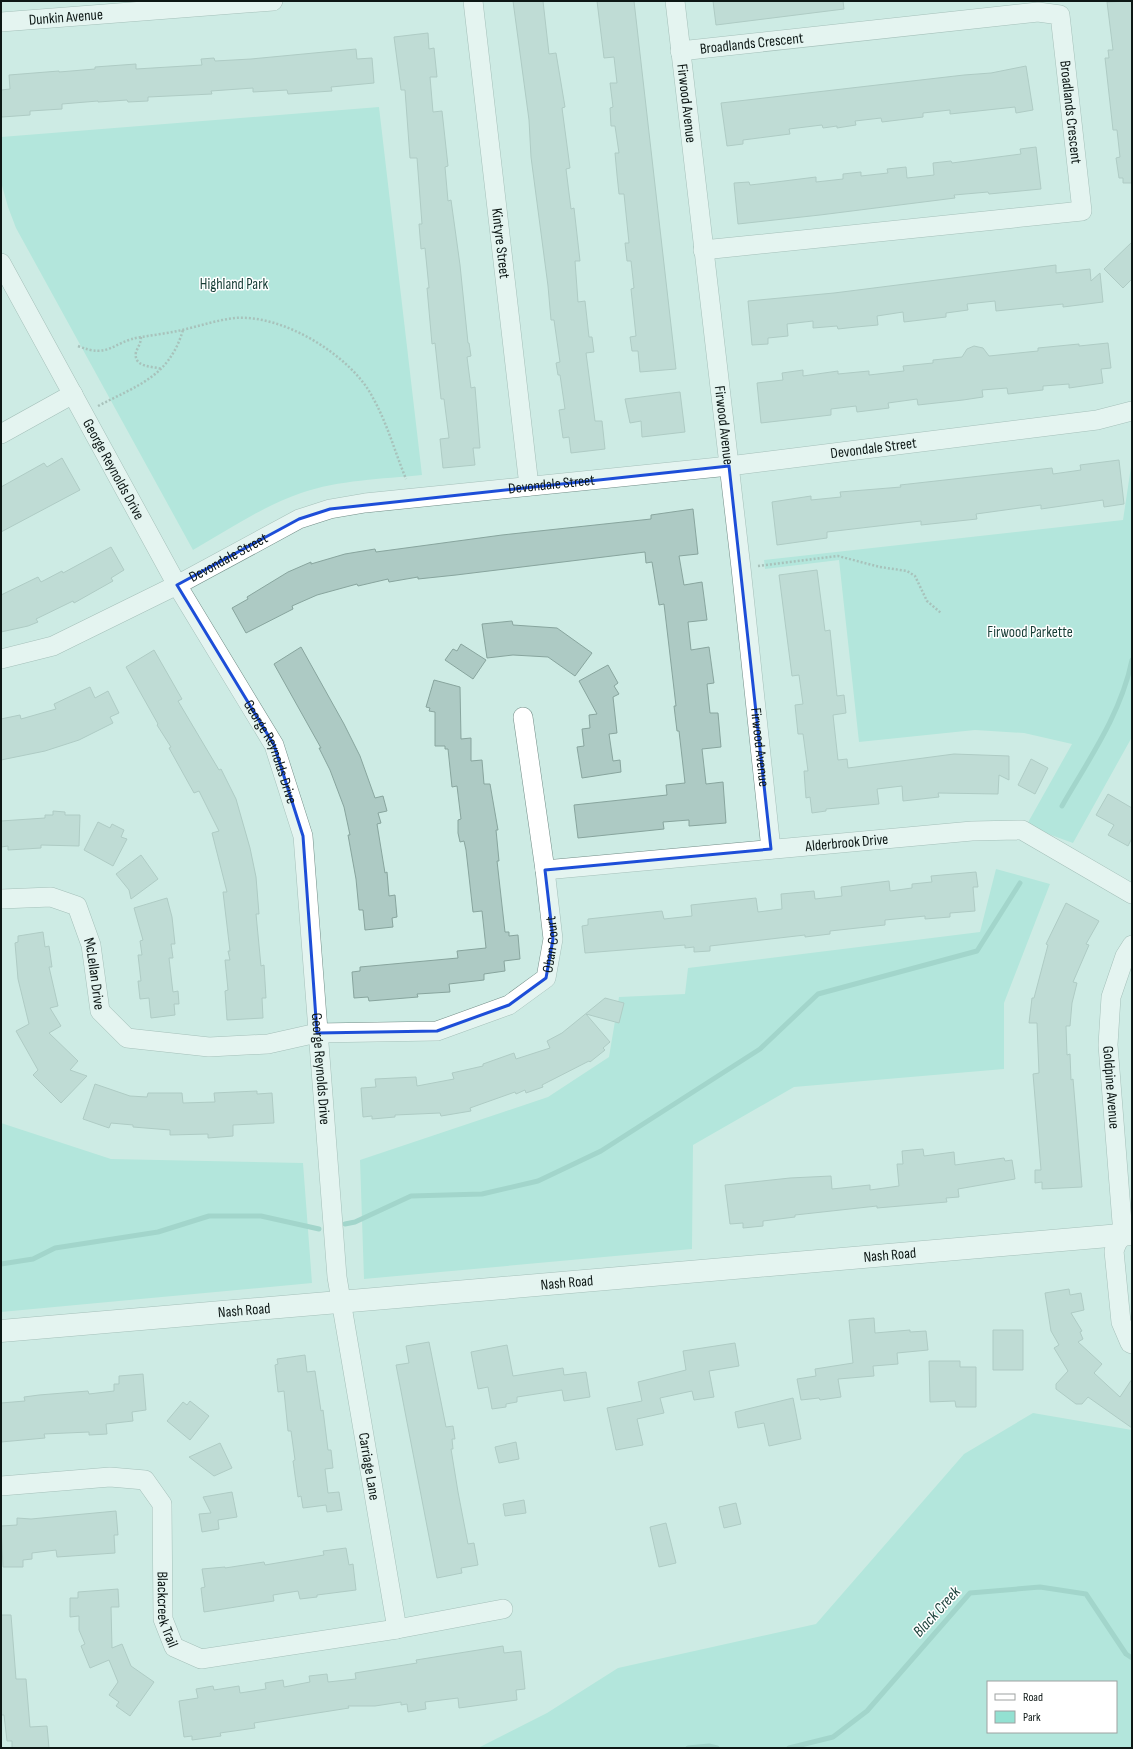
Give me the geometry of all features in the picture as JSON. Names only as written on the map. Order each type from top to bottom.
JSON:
[{"type":"street","name":"Dunkin Avenue","points":[[1,22],[273,1]]},
{"type":"street","name":"Kintyre Street","points":[[473,1],[529,486]]},
{"type":"street","name":"Firwood Avenue","points":[[675,1],[741,568],[771,849]]},
{"type":"street","name":"Broadlands Crescent","points":[[680,51],[1038,12],[1060,15],[1082,211],[703,250]]},
{"type":"street","name":"George Reynolds Drive","points":[[1,263],[177,585],[274,745],[303,836],[316,1032],[340,1303]]},
{"type":"street","points":[[1,434],[73,394]]},
{"type":"street","name":"Devondale Street","points":[[1,659],[53,646],[177,585],[299,519],[330,509],[365,503],[729,466],[1097,420],[1132,411]]},
{"type":"street","name":"Oban Court","points":[[316,1032],[437,1031],[509,1005],[546,978],[553,939],[546,870],[523,717]]},
{"type":"street","name":"Alderbrook Drive","points":[[546,870],[972,831],[1022,830],[1132,894]]},
{"type":"street","name":"McLellan Drive","points":[[1,899],[51,897],[77,906],[91,945],[100,1011],[127,1038],[209,1047],[268,1044],[316,1032]]},
{"type":"street","name":"Goldpine Avenue","points":[[1127,1234],[1108,1045],[1111,997],[1126,956],[1132,945]]},
{"type":"street","points":[[1127,1234],[1116,1243],[1115,1258],[1121,1322],[1132,1344]]},
{"type":"street","name":"Nash Road","points":[[1,1331],[1127,1234]]},
{"type":"street","name":"Carriage Lane","points":[[340,1303],[397,1630]]},
{"type":"street","name":"Blackcreek Trail","points":[[1,1486],[110,1477],[145,1480],[162,1504],[163,1619],[174,1647],[201,1659],[397,1630],[503,1609]]},
{"type":"path","points":[[78,346],[92,352],[100,352],[132,339],[183,330],[211,322],[246,318],[296,330],[327,348],[361,380],[373,397],[406,479]]},
{"type":"path","points":[[84,414],[150,379],[162,369],[174,356],[183,330]]},
{"type":"path","points":[[141,337],[136,354],[138,361],[143,365],[162,369]]},
{"type":"path","points":[[741,568],[838,556],[880,567],[907,571],[915,576],[927,601],[941,613]]},
{"type":"highlighted area","points":[[729,466],[771,849],[545,870],[553,939],[546,978],[509,1005],[437,1031],[317,1033],[303,836],[274,745],[177,585],[299,519],[330,509]]},
{"type":"green space","name":"Highland Park","points":[[379,107],[422,475],[330,485],[301,493],[259,511],[193,550],[16,228],[1,182],[1,137]]},
{"type":"green space","name":"Firwood Parkette","points":[[1132,460],[1132,737],[1073,843],[1026,826],[1072,744],[1024,733],[975,730],[859,742],[839,560],[765,569],[764,560],[1123,520]]},
{"type":"green space","points":[[996,869],[1050,884],[1004,1003],[1004,1069],[794,1087],[693,1145],[692,1249],[364,1279],[360,1160],[548,1097],[609,1057],[619,997],[685,994],[688,968],[980,932]]},
{"type":"green space","points":[[1,1123],[111,1159],[303,1163],[312,1283],[1,1312]]},
{"type":"green space","points":[[1033,1413],[1132,1430],[1132,1748],[478,1748],[547,1713],[618,1668],[816,1624],[964,1454]]},
{"type":"building","points":[[513,1],[543,1],[549,54],[556,53],[565,107],[562,108],[570,168],[566,169],[571,209],[574,208],[580,261],[575,261],[578,302],[585,301],[589,337],[592,337],[594,352],[586,353],[595,421],[602,421],[605,449],[571,453],[569,437],[563,438],[559,410],[565,409],[560,375],[558,375],[556,363],[560,362],[554,320],[551,320],[531,157],[529,120]]},
{"type":"building","points":[[597,1],[634,1],[676,369],[640,372],[638,351],[632,351],[630,337],[636,336],[631,289],[634,288],[631,261],[627,261],[625,243],[629,243],[624,194],[619,194],[615,153],[619,153],[615,126],[611,126],[610,108],[613,107],[610,83],[617,83],[614,57],[604,58]]},
{"type":"building","points":[[713,1],[843,1],[844,9],[716,25]]},
{"type":"building","points":[[1132,1],[1132,183],[1123,183],[1123,178],[1119,178],[1116,158],[1120,157],[1117,130],[1113,130],[1105,58],[1109,58],[1108,50],[1113,50],[1107,2]]},
{"type":"building","points":[[428,33],[429,49],[434,48],[437,77],[430,77],[433,112],[442,111],[448,166],[445,167],[448,201],[451,200],[460,265],[468,343],[471,356],[467,357],[471,388],[475,387],[480,448],[473,448],[475,465],[443,468],[440,439],[449,438],[444,399],[441,399],[435,343],[432,344],[425,248],[421,249],[419,224],[422,224],[417,158],[410,158],[405,90],[401,90],[394,37]]},
{"type":"building","points":[[356,49],[357,59],[372,58],[374,83],[331,87],[332,91],[288,94],[287,90],[253,92],[253,88],[211,91],[212,94],[148,97],[148,101],[98,101],[62,104],[62,109],[30,111],[30,115],[2,117],[1,114],[1,90],[10,89],[9,75],[95,69],[95,67],[136,64],[136,69],[202,65],[201,59],[214,58],[215,61],[251,59]]},
{"type":"building","points":[[1026,66],[1033,110],[1016,113],[1015,107],[950,114],[950,110],[923,113],[923,117],[882,122],[881,118],[855,121],[856,125],[837,128],[837,126],[823,128],[822,125],[789,129],[790,134],[743,140],[743,144],[727,146],[721,103],[991,73]]},
{"type":"building","points":[[1036,147],[1041,189],[989,194],[988,192],[954,195],[955,198],[738,224],[734,183],[749,182],[750,185],[816,177],[816,182],[843,179],[843,174],[861,172],[861,176],[888,173],[887,169],[906,167],[907,178],[934,175],[933,163],[951,161],[952,163],[1021,154],[1020,149]]},
{"type":"building","points":[[1132,242],[1132,279],[1123,288],[1104,269]]},
{"type":"building","points":[[1056,265],[1056,273],[1090,269],[1091,281],[1100,273],[1103,302],[1063,307],[1063,304],[996,311],[995,301],[967,304],[968,310],[946,313],[946,317],[904,322],[903,312],[877,316],[878,325],[838,329],[837,326],[813,328],[813,321],[787,324],[788,336],[768,338],[768,344],[752,345],[748,301],[834,293]]},
{"type":"building","points":[[1108,343],[1111,368],[1101,369],[1103,383],[1069,388],[1069,384],[1043,386],[1043,390],[1008,394],[1007,388],[982,390],[983,397],[963,400],[918,405],[917,399],[888,403],[889,408],[857,412],[856,406],[831,409],[831,415],[761,423],[757,383],[783,380],[782,373],[803,370],[803,376],[838,371],[838,374],[869,371],[869,375],[904,371],[903,366],[933,363],[933,360],[962,357],[967,349],[974,346],[983,348],[989,356],[1038,351],[1038,348]]},
{"type":"building","points":[[680,392],[685,432],[642,437],[641,421],[630,423],[625,399]]},
{"type":"building","points":[[62,458],[80,490],[1,532],[1,487],[44,463],[47,467]]},
{"type":"building","points":[[1119,460],[1124,504],[1104,507],[1103,500],[1041,509],[1041,505],[976,514],[977,519],[921,525],[921,521],[827,532],[827,538],[777,545],[772,502],[811,496],[811,500],[841,497],[840,492],[901,487],[900,485],[1052,468],[1053,474],[1081,470],[1080,465]]},
{"type":"building","points":[[693,509],[698,554],[679,556],[684,585],[702,582],[707,620],[688,622],[691,650],[709,647],[714,683],[707,684],[710,713],[718,713],[721,747],[702,749],[706,784],[723,782],[726,823],[689,826],[689,820],[663,822],[664,829],[578,838],[574,805],[667,795],[666,785],[685,783],[679,731],[677,731],[674,706],[676,706],[664,604],[659,605],[652,562],[646,563],[645,552],[418,579],[418,577],[389,582],[388,579],[358,586],[357,584],[317,595],[292,606],[293,609],[246,633],[232,608],[288,572],[311,562],[311,564],[345,554],[375,549],[376,552],[502,535],[651,519],[651,515]]},
{"type":"building","points":[[111,547],[124,570],[111,578],[113,581],[74,603],[73,601],[36,619],[38,622],[28,626],[1,632],[1,595],[38,577],[41,582],[62,571],[63,573]]},
{"type":"building","points":[[817,570],[825,631],[830,630],[837,696],[844,695],[846,713],[833,715],[838,760],[847,759],[848,768],[954,754],[1009,756],[1009,780],[999,775],[998,794],[938,793],[939,797],[903,801],[902,786],[877,789],[879,804],[826,809],[826,811],[812,813],[810,797],[806,798],[804,771],[808,771],[803,734],[798,734],[795,705],[803,704],[799,675],[792,676],[779,575]]},
{"type":"building","points":[[512,621],[513,625],[557,628],[592,653],[575,676],[548,657],[513,655],[487,658],[482,624]]},
{"type":"building","points":[[461,644],[486,660],[473,679],[445,660],[453,649],[457,651]]},
{"type":"building","points":[[301,647],[360,756],[375,798],[383,796],[387,811],[378,813],[381,823],[377,824],[385,873],[387,872],[389,896],[395,895],[397,917],[392,918],[393,927],[365,930],[363,910],[359,910],[356,879],[348,835],[350,835],[344,807],[330,770],[319,748],[321,748],[274,664]]},
{"type":"building","points":[[154,650],[182,699],[178,701],[219,770],[221,769],[236,799],[250,848],[256,877],[259,914],[256,914],[261,966],[264,965],[266,998],[262,998],[263,1018],[227,1020],[225,991],[228,990],[225,960],[230,960],[228,951],[230,951],[223,892],[227,892],[212,833],[219,831],[199,791],[194,793],[169,748],[171,747],[157,725],[158,724],[126,667]]},
{"type":"building","points":[[608,665],[618,683],[614,686],[619,694],[613,697],[617,733],[609,734],[613,761],[620,760],[621,772],[582,778],[577,747],[584,746],[582,729],[590,728],[589,715],[597,714],[579,681]]},
{"type":"building","points":[[434,680],[460,687],[461,739],[471,738],[471,761],[482,760],[484,784],[490,784],[498,830],[496,830],[499,861],[497,861],[505,932],[509,932],[509,936],[518,935],[520,959],[504,961],[505,971],[484,974],[484,980],[449,984],[450,992],[417,994],[418,997],[369,1001],[368,997],[354,998],[352,972],[360,971],[360,967],[458,958],[457,951],[486,948],[482,911],[473,912],[466,850],[464,841],[460,842],[458,833],[458,820],[461,819],[457,786],[452,787],[448,749],[445,749],[445,746],[435,746],[435,712],[429,711],[430,708],[426,707]]},
{"type":"building","points":[[90,687],[95,698],[108,691],[119,713],[110,717],[113,723],[79,740],[45,751],[1,760],[1,719],[20,715],[21,719],[56,709],[54,704]]},
{"type":"building","points":[[1031,759],[1048,768],[1035,794],[1018,785]]},
{"type":"building","points":[[1108,794],[1132,808],[1132,838],[1128,846],[1108,835],[1114,825],[1096,815]]},
{"type":"building","points":[[53,811],[65,812],[65,815],[80,815],[79,846],[41,845],[41,848],[8,850],[8,846],[1,847],[1,821],[45,818],[45,815],[53,815]]},
{"type":"building","points":[[98,822],[110,828],[112,824],[124,830],[121,837],[127,839],[113,866],[84,850]]},
{"type":"building","points":[[141,855],[158,879],[131,899],[129,890],[116,874]]},
{"type":"building","points":[[976,872],[978,887],[973,887],[975,911],[950,913],[950,917],[925,919],[925,916],[885,920],[885,925],[830,931],[830,934],[805,937],[805,935],[710,946],[710,951],[694,952],[694,947],[685,948],[685,945],[585,953],[582,926],[588,925],[588,919],[662,911],[664,919],[692,916],[691,905],[756,898],[758,912],[782,909],[781,894],[814,891],[815,899],[842,896],[841,887],[889,881],[890,891],[912,888],[912,884],[932,882],[931,876]]},
{"type":"building","points":[[167,898],[172,917],[175,944],[171,944],[173,958],[169,958],[173,992],[178,991],[179,1004],[174,1004],[175,1015],[151,1018],[149,998],[140,999],[138,981],[141,981],[138,955],[142,955],[140,941],[143,940],[134,908]]},
{"type":"building","points":[[1066,903],[1099,921],[1086,944],[1089,945],[1073,982],[1077,983],[1072,1003],[1070,1026],[1066,1026],[1067,1055],[1070,1054],[1071,1080],[1073,1079],[1082,1187],[1042,1189],[1042,1182],[1035,1183],[1035,1170],[1041,1170],[1033,1074],[1039,1073],[1037,1023],[1029,1023],[1032,998],[1034,998],[1048,945],[1046,944]]},
{"type":"building","points":[[43,932],[45,947],[49,946],[52,967],[49,967],[58,1006],[50,1008],[61,1026],[49,1033],[78,1061],[70,1070],[87,1076],[61,1103],[33,1075],[38,1070],[16,1031],[29,1024],[18,979],[15,943],[18,942],[18,936]]},
{"type":"building","points":[[605,998],[624,1003],[619,1023],[586,1014],[610,1042],[603,1048],[605,1050],[590,1062],[589,1061],[542,1085],[543,1087],[526,1093],[525,1090],[516,1094],[515,1092],[470,1108],[471,1111],[441,1116],[440,1113],[395,1115],[395,1117],[372,1119],[372,1116],[363,1117],[361,1088],[376,1087],[375,1079],[416,1077],[417,1086],[454,1079],[452,1073],[483,1066],[483,1064],[514,1053],[516,1059],[550,1048],[547,1041],[562,1033]]},
{"type":"building","points":[[95,1084],[130,1096],[147,1097],[148,1093],[182,1093],[183,1103],[215,1102],[214,1093],[257,1091],[257,1094],[272,1093],[274,1123],[233,1125],[233,1136],[208,1138],[208,1134],[170,1135],[170,1130],[133,1127],[133,1125],[111,1123],[109,1128],[83,1119]]},
{"type":"building","points":[[923,1149],[924,1156],[954,1152],[955,1165],[1004,1158],[1005,1161],[1012,1160],[1015,1179],[958,1189],[959,1197],[946,1198],[947,1202],[877,1208],[877,1206],[795,1215],[795,1217],[763,1221],[763,1226],[743,1228],[743,1223],[730,1224],[725,1185],[790,1178],[831,1176],[832,1189],[870,1185],[870,1190],[899,1186],[897,1164],[903,1164],[902,1151]]},
{"type":"building","points":[[1069,1289],[1070,1295],[1081,1293],[1084,1310],[1071,1313],[1082,1331],[1080,1332],[1083,1339],[1078,1342],[1102,1364],[1094,1373],[1120,1397],[1132,1379],[1132,1428],[1088,1397],[1082,1404],[1076,1404],[1056,1389],[1056,1384],[1068,1371],[1054,1348],[1059,1345],[1051,1331],[1045,1293]]},
{"type":"building","points":[[874,1318],[875,1333],[910,1330],[910,1332],[926,1331],[928,1350],[897,1353],[898,1364],[873,1366],[874,1376],[838,1379],[841,1397],[820,1400],[819,1398],[801,1400],[797,1379],[816,1376],[815,1369],[853,1363],[849,1320]]},
{"type":"building","points":[[993,1330],[1023,1330],[1023,1370],[993,1370]]},
{"type":"building","points":[[429,1342],[446,1427],[453,1426],[455,1439],[452,1439],[453,1449],[451,1449],[458,1492],[468,1544],[474,1543],[478,1565],[461,1568],[462,1573],[437,1578],[396,1365],[409,1363],[406,1346]]},
{"type":"building","points":[[735,1343],[739,1366],[709,1371],[714,1397],[694,1400],[692,1391],[660,1398],[664,1413],[637,1419],[643,1445],[616,1450],[607,1408],[642,1401],[638,1382],[686,1370],[683,1351]]},
{"type":"building","points":[[507,1345],[513,1376],[563,1368],[564,1375],[586,1372],[590,1397],[564,1401],[562,1390],[517,1397],[517,1402],[506,1404],[506,1407],[492,1409],[488,1387],[478,1389],[471,1352]]},
{"type":"building","points":[[305,1355],[307,1372],[315,1371],[321,1411],[323,1410],[328,1450],[331,1450],[333,1468],[325,1469],[328,1493],[339,1492],[342,1510],[327,1512],[326,1505],[303,1508],[301,1496],[298,1497],[291,1431],[288,1431],[284,1391],[278,1392],[275,1365],[278,1364],[277,1359]]},
{"type":"building","points":[[929,1361],[960,1361],[960,1367],[976,1367],[976,1407],[956,1407],[955,1401],[930,1402]]},
{"type":"building","points":[[143,1374],[146,1410],[132,1412],[133,1421],[106,1424],[107,1434],[89,1435],[89,1432],[44,1434],[45,1438],[1,1442],[1,1403],[25,1401],[24,1397],[39,1395],[88,1391],[89,1394],[114,1391],[114,1384],[119,1384],[119,1376]]},
{"type":"building","points":[[793,1398],[801,1439],[769,1446],[764,1423],[738,1428],[735,1412]]},
{"type":"building","points":[[190,1401],[209,1416],[190,1440],[167,1421],[183,1402],[187,1405]]},
{"type":"building","points":[[516,1442],[519,1459],[499,1463],[495,1447]]},
{"type":"building","points":[[220,1443],[232,1468],[214,1476],[189,1457]]},
{"type":"building","points":[[232,1492],[237,1517],[218,1520],[219,1529],[202,1532],[199,1514],[211,1513],[203,1497]]},
{"type":"building","points":[[524,1500],[526,1513],[505,1516],[503,1504]]},
{"type":"building","points":[[736,1503],[741,1524],[724,1528],[719,1507]]},
{"type":"building","points":[[116,1511],[118,1535],[114,1535],[115,1553],[57,1557],[56,1550],[32,1553],[32,1559],[23,1560],[23,1567],[3,1567],[1,1526],[17,1525],[17,1518],[31,1519]]},
{"type":"building","points":[[666,1523],[676,1563],[659,1567],[650,1527]]},
{"type":"building","points":[[346,1548],[349,1565],[353,1564],[356,1590],[317,1595],[317,1597],[300,1599],[298,1591],[273,1595],[274,1601],[204,1612],[201,1588],[205,1587],[202,1569],[225,1568],[264,1562],[265,1565],[324,1555],[323,1551]]},
{"type":"building","points":[[118,1589],[119,1607],[111,1607],[112,1648],[122,1644],[131,1666],[154,1682],[130,1716],[116,1706],[119,1702],[109,1695],[118,1682],[109,1660],[90,1668],[81,1646],[85,1644],[79,1630],[79,1616],[70,1617],[70,1598],[78,1598],[78,1592]]},
{"type":"building","points":[[1,1615],[11,1615],[16,1679],[26,1679],[30,1727],[47,1726],[49,1748],[12,1748],[12,1741],[7,1741],[4,1715],[1,1715]]},
{"type":"building","points":[[503,1646],[504,1653],[521,1651],[525,1689],[516,1690],[517,1700],[459,1708],[458,1698],[425,1702],[426,1709],[408,1712],[407,1704],[401,1705],[401,1702],[375,1706],[348,1706],[349,1708],[254,1723],[255,1728],[220,1733],[221,1736],[192,1740],[192,1736],[184,1737],[179,1701],[198,1698],[196,1689],[213,1686],[214,1690],[239,1686],[240,1693],[266,1689],[265,1683],[283,1680],[284,1687],[310,1682],[309,1676],[327,1674],[328,1682],[356,1679],[355,1673],[417,1663],[416,1660]]},
{"type":"waterway","points":[[1062,806],[1112,718],[1127,680],[1132,660]]},
{"type":"waterway","points":[[345,1224],[355,1222],[411,1196],[482,1194],[538,1181],[601,1151],[760,1049],[818,994],[977,951],[1020,883]]},
{"type":"waterway","points":[[1,1264],[33,1259],[55,1248],[158,1232],[209,1216],[261,1216],[319,1229]]},
{"type":"waterway","name":"Black Creek","points":[[789,1748],[833,1737],[867,1711],[970,1593],[1040,1587],[1086,1594],[1126,1654],[1132,1658]]},
{"type":"waterway","name":"Black Creek","points":[[688,1748],[709,1746],[717,1748]]}]
